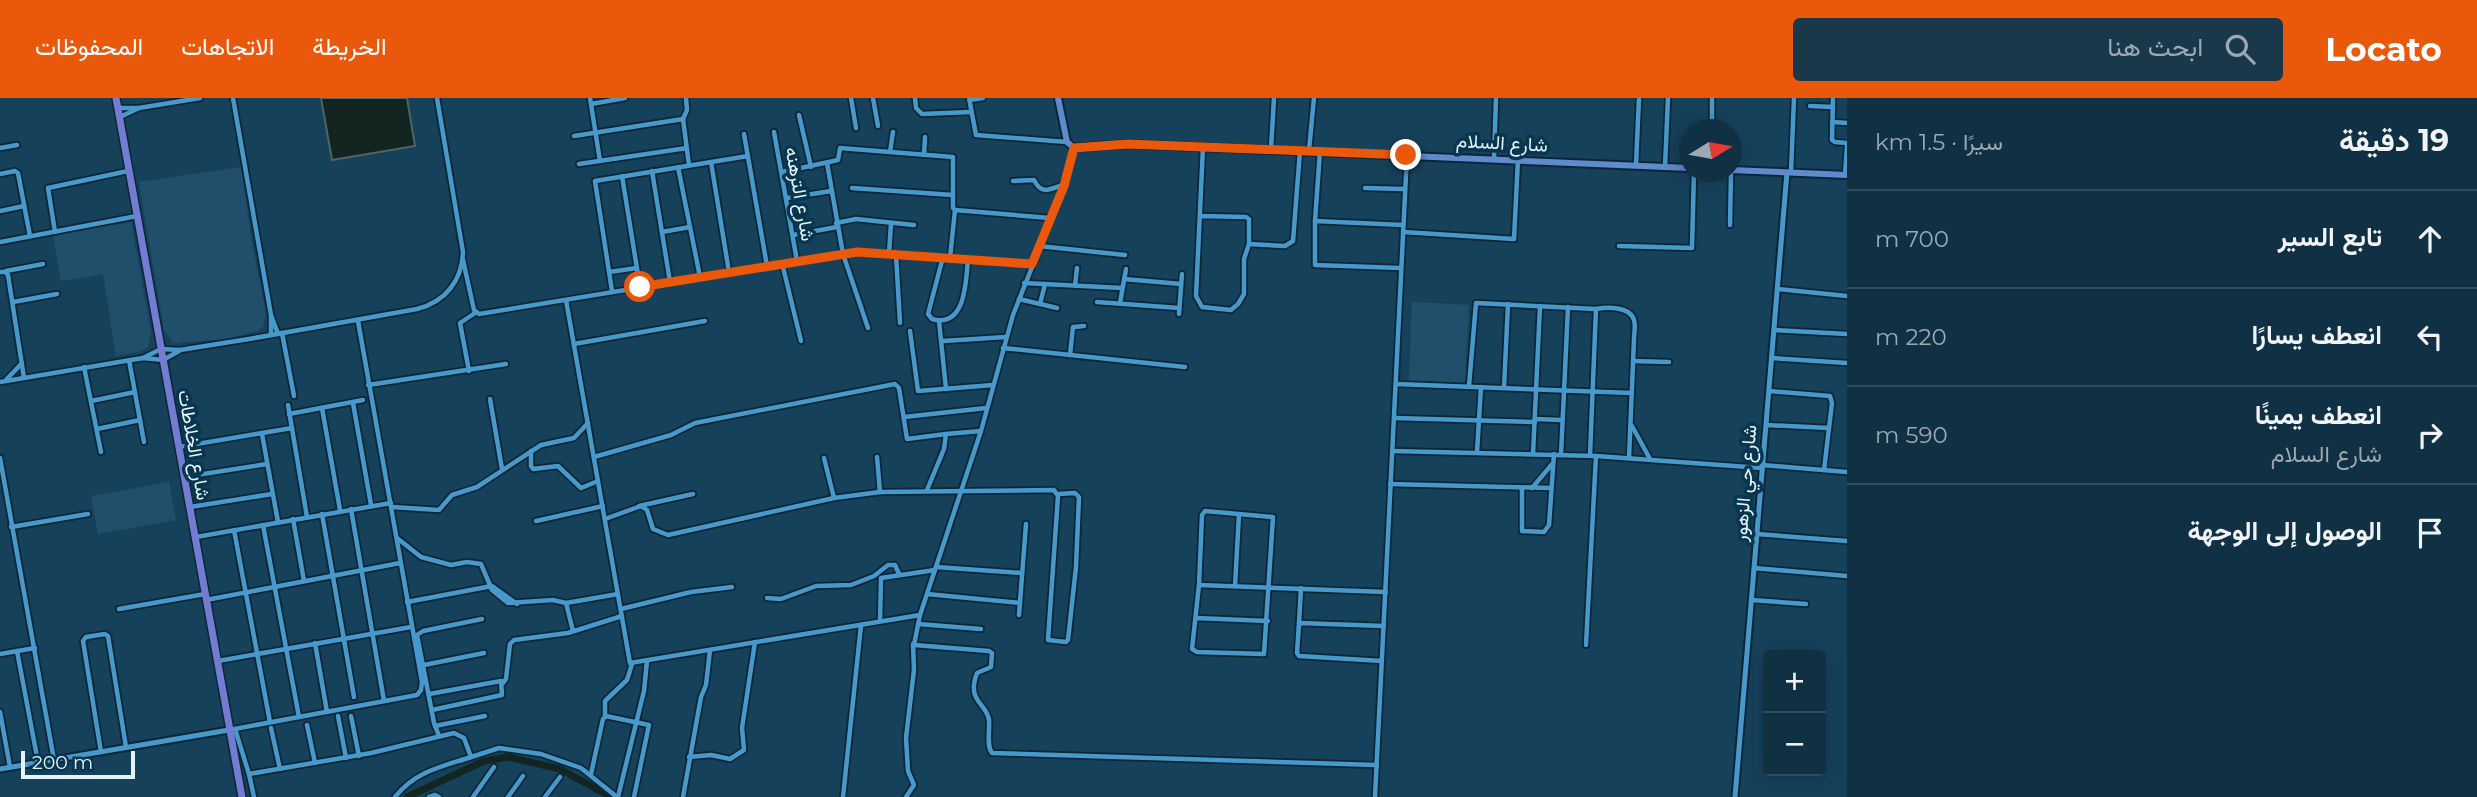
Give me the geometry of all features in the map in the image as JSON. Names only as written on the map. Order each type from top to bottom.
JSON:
[{"type":"main road","name":"شارع الخلاطات","points":[[116,98],[205,597],[232,729],[242,797]]},
{"type":"main road","points":[[1058,98],[1067,142],[1074,148]]},
{"type":"main road","name":"شارع السلام","points":[[1074,148],[1118,144],[1203,146],[1679,168]]},
{"type":"main road","points":[[1742,171],[1846,175]]},
{"type":"street","points":[[118,108],[139,108],[200,98]]},
{"type":"street","points":[[233,98],[271,315],[271,335]]},
{"type":"street","points":[[437,98],[463,260],[475,313]]},
{"type":"street","points":[[600,161],[590,101],[625,98]]},
{"type":"street","points":[[685,98],[687,110],[683,119],[689,165]]},
{"type":"street","points":[[851,98],[856,128]]},
{"type":"street","points":[[873,98],[878,126]]},
{"type":"street","points":[[915,98],[916,108],[922,114],[971,111]]},
{"type":"street","points":[[984,98],[970,99],[975,135],[1067,142]]},
{"type":"street","points":[[1271,149],[1274,98]]},
{"type":"street","points":[[1309,150],[1314,98]]},
{"type":"street","points":[[1494,158],[1496,98]]},
{"type":"street","points":[[1636,165],[1639,98]]},
{"type":"street","points":[[1665,167],[1668,98]]},
{"type":"street","points":[[1712,98],[1712,119]]},
{"type":"street","points":[[1789,172],[1794,98]]},
{"type":"street","points":[[1833,98],[1832,140],[1847,144],[1846,175]]},
{"type":"street","points":[[1810,106],[1833,107]]},
{"type":"street","points":[[120,117],[139,108]]},
{"type":"street","points":[[799,115],[811,166]]},
{"type":"street","points":[[574,136],[683,119]]},
{"type":"street","points":[[1832,122],[1847,123]]},
{"type":"street","name":"شارع الترهنه","points":[[774,132],[797,261]]},
{"type":"street","points":[[890,152],[892,132]]},
{"type":"street","points":[[744,134],[767,266]]},
{"type":"street","points":[[924,155],[925,137]]},
{"type":"street","points":[[0,148],[17,145]]},
{"type":"street","points":[[1201,216],[1248,217],[1250,222],[1249,244],[1244,259],[1245,289],[1238,304],[1228,311],[1202,307],[1196,296],[1203,146]]},
{"type":"street","points":[[579,164],[687,148]]},
{"type":"street","points":[[782,172],[839,159],[840,148],[953,158],[955,210],[950,258]]},
{"type":"street","points":[[906,797],[914,785],[908,771],[906,738],[914,670],[913,643],[920,615],[981,430],[1018,299],[1065,184],[1074,148]]},
{"type":"street","points":[[1249,244],[1285,246],[1293,241],[1300,150]]},
{"type":"street","points":[[1320,151],[1314,263],[1317,266],[1401,268]]},
{"type":"street","points":[[1375,797],[1406,155]]},
{"type":"street","points":[[612,291],[595,183],[597,180],[748,156]]},
{"type":"street","points":[[1403,232],[1514,239],[1518,159]]},
{"type":"street","points":[[711,162],[729,272]]},
{"type":"street","points":[[827,163],[843,254],[867,328]]},
{"type":"street","points":[[678,167],[700,277]]},
{"type":"street","points":[[0,174],[15,171],[18,173],[30,236]]},
{"type":"street","points":[[55,232],[48,188],[128,171]]},
{"type":"street","points":[[652,171],[670,282]]},
{"type":"street","name":"شارع حي الزهور","points":[[1735,797],[1789,172]]},
{"type":"street","points":[[622,176],[640,287]]},
{"type":"street","points":[[1013,181],[1034,180],[1038,189],[1042,190],[1065,184]]},
{"type":"street","points":[[1619,246],[1692,248],[1694,182]]},
{"type":"street","points":[[1730,225],[1731,182]]},
{"type":"street","points":[[852,188],[953,195]]},
{"type":"street","points":[[1365,188],[1405,189]]},
{"type":"street","points":[[787,198],[831,191]]},
{"type":"street","points":[[0,211],[24,206]]},
{"type":"street","points":[[955,210],[1050,218]]},
{"type":"street","points":[[0,242],[136,216]]},
{"type":"street","points":[[793,235],[856,219],[914,225]]},
{"type":"street","points":[[1315,221],[1403,225]]},
{"type":"street","points":[[889,254],[891,223]]},
{"type":"street","points":[[662,232],[690,227]]},
{"type":"street","points":[[1039,246],[1125,255]]},
{"type":"street","points":[[469,371],[460,323],[475,313],[857,252],[1032,264]]},
{"type":"street","points":[[896,255],[900,323]]},
{"type":"street","points":[[943,257],[928,314],[939,321],[950,318],[958,310],[965,286],[968,258]]},
{"type":"street","points":[[143,358],[161,349],[180,350],[280,334],[430,305],[454,285],[463,260]]},
{"type":"street","points":[[782,263],[801,341]]},
{"type":"street","points":[[2,272],[43,264]]},
{"type":"street","points":[[609,272],[637,268]]},
{"type":"street","points":[[1075,286],[1077,268]]},
{"type":"street","points":[[1120,303],[1126,269]]},
{"type":"street","points":[[2,272],[8,275],[24,378]]},
{"type":"street","points":[[1097,302],[1179,311],[1182,274]]},
{"type":"street","points":[[1124,279],[1181,284]]},
{"type":"street","points":[[1024,283],[1122,288]]},
{"type":"street","points":[[1040,304],[1045,284]]},
{"type":"street","points":[[1777,289],[1847,296]]},
{"type":"street","points":[[13,302],[57,294]]},
{"type":"street","points":[[1018,299],[1057,308]]},
{"type":"street","points":[[566,300],[632,664],[626,680],[605,701],[605,717],[591,774]]},
{"type":"street","points":[[1469,386],[1474,304],[1478,302],[1596,309],[1612,306],[1633,317],[1629,458]]},
{"type":"street","points":[[1504,388],[1508,304]]},
{"type":"street","points":[[1533,454],[1540,306]]},
{"type":"street","points":[[1562,454],[1568,307]]},
{"type":"street","points":[[1586,645],[1596,309]]},
{"type":"street","points":[[271,315],[280,334],[294,396]]},
{"type":"street","points":[[0,769],[232,729],[270,725],[417,695],[421,690],[358,321]]},
{"type":"street","points":[[574,344],[705,321]]},
{"type":"street","points":[[939,321],[946,389]]},
{"type":"street","points":[[1070,355],[1073,327],[1084,326]]},
{"type":"street","points":[[1774,330],[1847,334]]},
{"type":"street","points":[[909,331],[917,390],[993,385]]},
{"type":"street","points":[[943,341],[1006,337]]},
{"type":"street","points":[[1003,348],[1185,367]]},
{"type":"street","points":[[3,381],[143,358],[163,360],[180,350]]},
{"type":"street","points":[[1771,358],[1847,363]]},
{"type":"street","points":[[129,360],[144,442]]},
{"type":"street","points":[[1633,361],[1670,362]]},
{"type":"street","points":[[3,381],[23,363]]},
{"type":"street","points":[[369,385],[506,365]]},
{"type":"street","points":[[84,367],[101,452]]},
{"type":"street","points":[[594,457],[671,435],[690,424],[895,384],[899,388],[907,439],[981,430]]},
{"type":"street","points":[[1396,384],[1632,393]]},
{"type":"street","points":[[1477,453],[1481,387]]},
{"type":"street","points":[[1769,391],[1828,395],[1832,403],[1824,470]]},
{"type":"street","points":[[91,401],[135,392]]},
{"type":"street","points":[[491,399],[502,468]]},
{"type":"street","points":[[289,414],[363,400]]},
{"type":"street","points":[[353,402],[372,505]]},
{"type":"street","points":[[288,405],[307,517]]},
{"type":"street","points":[[322,408],[340,510]]},
{"type":"street","points":[[904,417],[986,408]]},
{"type":"street","points":[[1394,418],[1562,420]]},
{"type":"street","points":[[97,429],[140,420]]},
{"type":"street","points":[[195,537],[372,505],[439,510],[452,495],[477,487],[502,468],[541,445],[574,438],[588,423]]},
{"type":"street","points":[[1631,424],[1650,459]]},
{"type":"street","points":[[1766,425],[1829,428]]},
{"type":"street","points":[[178,448],[292,428]]},
{"type":"street","points":[[262,434],[278,522]]},
{"type":"street","points":[[927,490],[944,449],[946,434]]},
{"type":"street","points":[[531,451],[533,469],[558,466],[581,488],[598,481]]},
{"type":"street","points":[[1392,451],[1562,454],[1847,472]]},
{"type":"street","points":[[1522,488],[1522,530],[1524,533],[1544,532],[1548,528],[1555,454]]},
{"type":"street","points":[[877,457],[880,492]]},
{"type":"street","points":[[0,458],[3,497],[11,527],[54,760]]},
{"type":"street","points":[[824,458],[834,498]]},
{"type":"street","points":[[1532,488],[1554,463]]},
{"type":"street","points":[[184,477],[267,464]]},
{"type":"street","points":[[1390,484],[1551,488]]},
{"type":"street","points":[[638,506],[647,510],[655,530],[667,535],[834,498],[880,492],[927,490],[1075,493],[1079,497],[1076,567],[1069,639],[1066,642],[1048,640],[1058,494]]},
{"type":"street","points":[[189,507],[272,494]]},
{"type":"street","points":[[605,519],[638,506],[693,494]]},
{"type":"street","points":[[536,521],[603,506]]},
{"type":"street","points":[[351,509],[384,701]]},
{"type":"street","points":[[1205,510],[1239,514],[1273,517],[1264,654],[1197,652],[1192,649],[1203,512],[1205,510]]},
{"type":"street","points":[[11,527],[88,514]]},
{"type":"street","points":[[322,514],[354,698]]},
{"type":"street","points":[[1235,586],[1239,514]]},
{"type":"street","points":[[293,519],[304,581]]},
{"type":"street","points":[[1019,615],[1026,524]]},
{"type":"street","points":[[263,525],[299,717]]},
{"type":"street","points":[[234,530],[280,769]]},
{"type":"street","points":[[1757,534],[1847,541]]},
{"type":"street","points":[[397,538],[421,557],[450,565],[467,562],[481,564],[490,586],[505,601],[517,604],[553,600],[566,603],[618,594]]},
{"type":"street","points":[[119,609],[246,593],[400,563]]},
{"type":"street","points":[[767,598],[781,599],[816,586],[851,585],[874,576],[888,565],[895,565],[899,574]]},
{"type":"street","points":[[1754,568],[1847,576]]},
{"type":"street","points":[[880,621],[881,578],[936,569],[1022,573]]},
{"type":"street","points":[[1199,585],[1386,592]]},
{"type":"street","points":[[407,602],[490,586]]},
{"type":"street","points":[[621,610],[691,592],[732,587]]},
{"type":"street","points":[[1301,588],[1299,656],[1382,661]]},
{"type":"street","points":[[927,593],[1020,603]]},
{"type":"street","points":[[1751,600],[1806,604]]},
{"type":"street","points":[[566,603],[573,631]]},
{"type":"street","points":[[632,664],[920,615]]},
{"type":"street","points":[[432,710],[502,695],[512,642],[573,631],[622,617]]},
{"type":"street","points":[[1196,618],[1268,621]]},
{"type":"street","points":[[439,736],[417,635],[419,632],[482,619]]},
{"type":"street","points":[[918,624],[981,629]]},
{"type":"street","points":[[1299,624],[1384,626]]},
{"type":"street","points":[[843,797],[861,625]]},
{"type":"street","points":[[217,661],[411,626]]},
{"type":"street","points":[[101,752],[83,641],[86,637],[105,634],[108,636],[126,747]]},
{"type":"street","points":[[689,757],[711,755],[730,759],[744,750],[742,729],[755,642]]},
{"type":"street","points":[[315,643],[327,712]]},
{"type":"street","points":[[913,643],[992,653],[991,667],[978,672],[974,685],[976,700],[988,716],[989,749],[992,753],[1377,765]]},
{"type":"street","points":[[0,654],[34,648]]},
{"type":"street","points":[[683,797],[701,694],[706,685],[710,650]]},
{"type":"street","points":[[17,651],[38,762]]},
{"type":"street","points":[[424,665],[484,653]]},
{"type":"street","points":[[395,797],[406,783],[418,776],[491,750],[518,749],[559,759],[591,774],[617,797],[644,691],[647,661]]},
{"type":"street","points":[[429,694],[500,680],[502,684]]},
{"type":"street","points":[[0,712],[10,767]]},
{"type":"street","points":[[605,717],[608,715],[648,724],[650,727],[634,797]]},
{"type":"street","points":[[338,716],[346,758]]},
{"type":"street","points":[[351,716],[359,756]]},
{"type":"street","points":[[435,726],[485,716]]},
{"type":"street","points":[[307,725],[315,763]]},
{"type":"street","points":[[232,729],[249,774],[254,797]]},
{"type":"street","points":[[249,774],[359,756],[454,733],[466,741],[471,757]]},
{"type":"street","points":[[473,797],[494,768]]},
{"type":"street","points":[[508,797],[523,776]]},
{"type":"street","points":[[545,797],[561,777]]},
{"type":"street","points":[[429,797],[439,797]]},
{"type":"shaded area","points":[[321,98],[407,98],[415,146],[332,160]]},
{"type":"shaded area","points":[[241,167],[266,313],[263,327],[228,339],[173,343],[164,330],[139,182]]},
{"type":"shaded area","points":[[131,222],[151,332],[148,347],[139,352],[116,356],[103,274],[61,281],[53,235]]},
{"type":"shaded area","points":[[1412,302],[1469,305],[1465,383],[1409,381]]},
{"type":"shaded area","points":[[169,482],[176,520],[98,534],[91,496]]},
{"type":"waterway","points":[[407,797],[484,761],[508,757],[560,769],[611,797]]},
{"type":"route","points":[[640,287],[857,252],[1032,264],[1064,186],[1074,148],[1128,144],[1406,155]]}]
